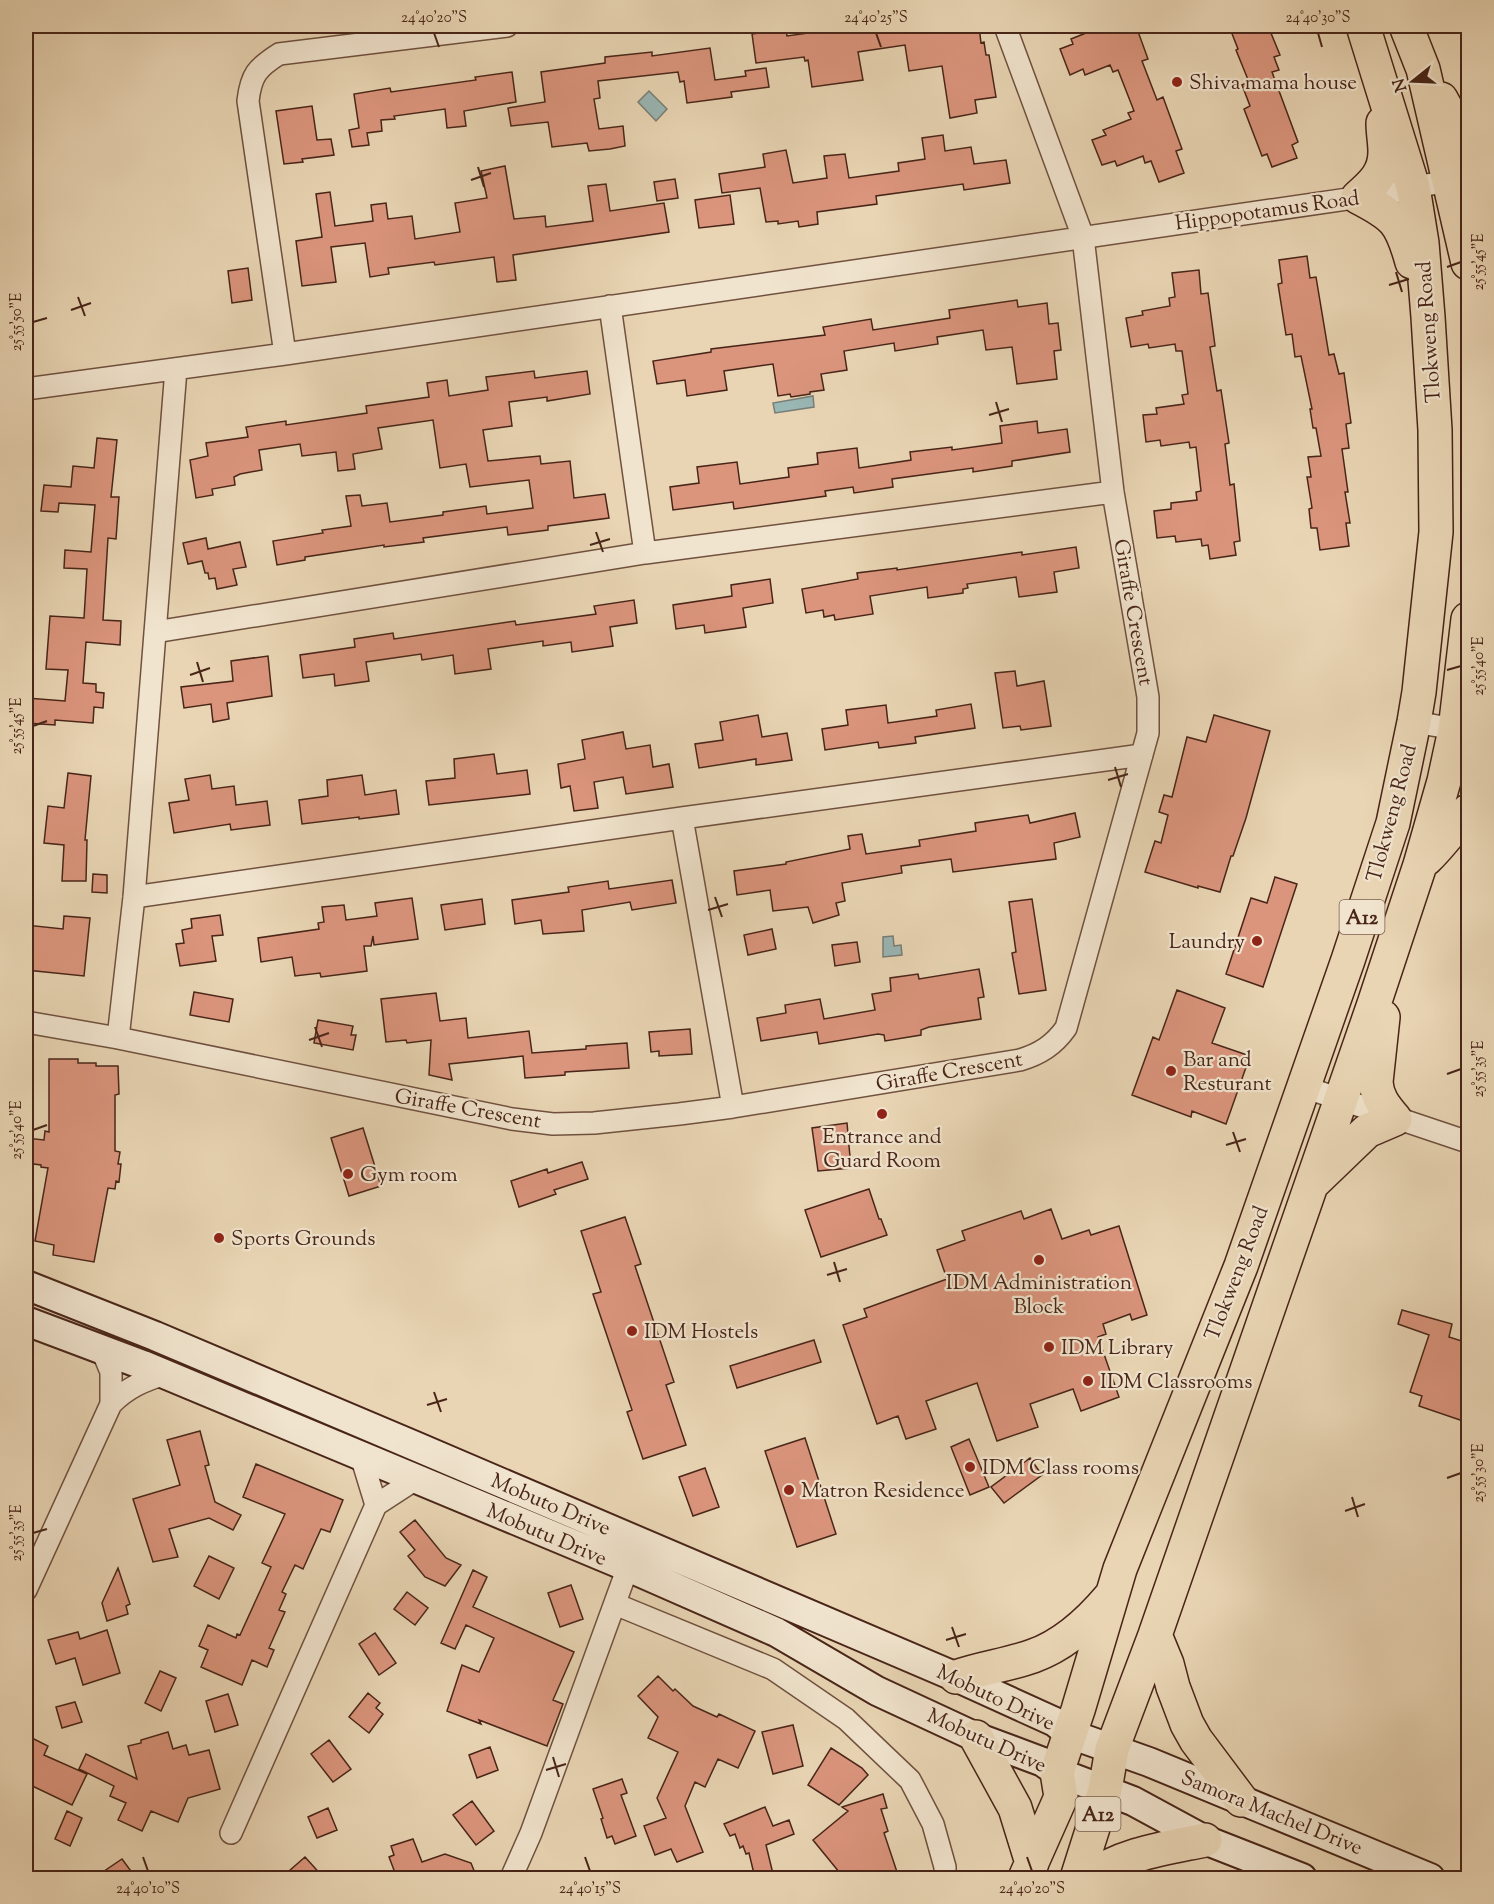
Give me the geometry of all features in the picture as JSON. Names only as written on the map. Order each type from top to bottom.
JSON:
[{"type":"main road","name":"Tlokweng Road","points":[[1057,1772],[1120,1569],[1241,1266],[1304,1087],[1393,823],[1414,722],[1436,532],[1436,430],[1428,317],[1422,243],[1413,187],[1363,26]]},
{"type":"main road","points":[[1406,26],[1423,69],[1468,148]]},
{"type":"main road","points":[[1376,62],[1384,95],[1385,152],[1383,166],[1377,179],[1358,197],[1385,211],[1401,229],[1428,317]]},
{"type":"main road","points":[[1423,69],[1431,113],[1451,181],[1468,263]]},
{"type":"main road","name":"Tlokweng Road","points":[[1112,1749],[1155,1635],[1374,1004],[1462,730],[1468,619]]},
{"type":"main road","points":[[1419,865],[1444,842],[1468,811]]},
{"type":"main road","points":[[1311,1185],[1367,1131],[1395,1119],[1380,1100],[1377,1091],[1383,1013],[1374,1004]]},
{"type":"main road","name":"Mobuto Drive","points":[[26,1285],[155,1336],[956,1677],[1055,1722],[1070,1734]]},
{"type":"main road","name":"Mobutu Drive","points":[[26,1321],[166,1374],[628,1567],[776,1632],[878,1691],[976,1737],[1043,1762],[1057,1772]]},
{"type":"main road","points":[[956,1677],[984,1667],[1033,1656],[1064,1640],[1091,1620],[1112,1596],[1120,1569]]},
{"type":"main road","points":[[1155,1635],[1187,1724],[1196,1740],[1241,1800]]},
{"type":"main road","name":"Mobutu Drive","points":[[1070,1734],[1112,1749]]},
{"type":"main road","points":[[976,1737],[1015,1808],[1028,1870]]},
{"type":"main road","name":"A12","points":[[1077,1878],[1105,1790],[1112,1749]]},
{"type":"main road","name":"Samora Machel Drive","points":[[1112,1749],[1149,1762],[1430,1878]]},
{"type":"main road","points":[[1057,1772],[1133,1801],[1205,1840],[1302,1878]]},
{"type":"main road","name":"A12","points":[[1028,1870],[1061,1797],[1057,1772]]},
{"type":"main road","points":[[1090,1878],[1106,1868],[1135,1857],[1205,1840]]},
{"type":"street","points":[[285,354],[248,101],[249,86],[255,72],[279,54],[432,30],[507,26]]},
{"type":"street","name":"Giraffe Crescent","points":[[26,1022],[118,1038],[512,1119],[553,1124],[594,1123],[733,1107],[1020,1060],[1046,1049],[1057,1040],[1066,1028],[1148,733],[1148,697],[1113,492],[1083,237],[1005,26]]},
{"type":"street","name":"Hippopotamus Road","points":[[26,389],[285,354],[1402,191],[1451,181]]},
{"type":"street","points":[[610,306],[645,553]]},
{"type":"street","points":[[118,1038],[134,897],[176,369]]},
{"type":"street","points":[[155,632],[645,553],[1113,492]]},
{"type":"street","points":[[1414,722],[1462,730]]},
{"type":"street","points":[[134,897],[1142,755]]},
{"type":"street","points":[[682,818],[733,1107]]},
{"type":"street","points":[[1304,1087],[1468,1142]]},
{"type":"street","points":[[102,1350],[111,1372],[111,1404]]},
{"type":"street","points":[[26,1590],[111,1404],[129,1388],[149,1378],[166,1374]]},
{"type":"street","points":[[361,1456],[376,1506]]},
{"type":"street","points":[[231,1833],[376,1506],[416,1479]]},
{"type":"street","points":[[511,1878],[531,1833],[628,1567]]},
{"type":"street","points":[[615,1604],[773,1669],[846,1719],[910,1780],[933,1824],[945,1867],[945,1878]]},
{"type":"water","points":[[649,91],[667,109],[656,121],[638,102]]},
{"type":"water","points":[[813,396],[814,407],[775,413],[773,403]]},
{"type":"water","points":[[893,936],[894,946],[901,945],[902,955],[883,957],[883,937]]},
{"type":"building","points":[[859,26],[979,26],[981,43],[984,42],[986,55],[989,55],[996,97],[975,100],[977,113],[950,118],[942,66],[909,71],[905,45],[858,52],[863,80],[812,87],[808,60],[805,61],[804,57],[756,63],[752,34],[786,29],[787,36]]},
{"type":"building","points":[[1095,26],[1136,26],[1148,59],[1142,61],[1157,100],[1163,97],[1182,149],[1176,151],[1184,173],[1159,182],[1151,161],[1145,163],[1143,156],[1117,166],[1115,161],[1102,165],[1092,140],[1106,135],[1103,130],[1131,119],[1128,113],[1134,111],[1118,70],[1113,72],[1110,65],[1085,75],[1083,69],[1070,75],[1060,49],[1073,44],[1071,39],[1096,29]]},
{"type":"building","points":[[1229,26],[1268,26],[1280,55],[1274,57],[1279,70],[1272,72],[1298,142],[1292,145],[1297,158],[1272,167],[1267,154],[1262,156],[1244,109],[1250,106],[1242,85],[1249,82]]},
{"type":"building","points":[[710,48],[715,80],[746,76],[745,71],[766,68],[769,87],[731,92],[732,97],[687,103],[684,81],[680,82],[678,72],[598,81],[600,98],[594,99],[599,129],[623,126],[625,146],[610,149],[589,151],[587,143],[552,147],[548,122],[511,126],[508,108],[545,102],[541,72],[605,63],[605,57],[652,52],[652,56]]},
{"type":"building","points":[[512,72],[516,102],[464,111],[466,126],[447,128],[445,109],[394,116],[395,119],[381,120],[382,131],[367,133],[369,145],[352,147],[349,130],[359,128],[354,94],[390,88],[391,92],[476,80],[475,77]]},
{"type":"building","points":[[312,106],[317,140],[331,139],[334,155],[284,164],[276,111]]},
{"type":"building","points":[[943,135],[945,151],[971,147],[974,164],[1006,160],[1010,183],[964,190],[963,184],[876,196],[877,204],[817,212],[818,224],[799,227],[798,221],[778,224],[778,221],[766,222],[760,188],[722,193],[719,174],[765,167],[763,154],[786,150],[793,183],[827,178],[824,156],[845,154],[849,178],[899,171],[898,163],[925,159],[922,138]]},
{"type":"building","points":[[505,166],[514,219],[545,216],[546,227],[593,221],[588,186],[606,184],[610,211],[664,203],[669,232],[513,255],[516,280],[497,282],[494,257],[435,265],[434,262],[388,268],[389,274],[370,277],[365,243],[331,247],[336,282],[302,286],[296,241],[322,237],[316,194],[330,192],[335,226],[373,221],[371,205],[386,203],[388,219],[412,216],[415,239],[460,232],[455,203],[487,198],[481,171]]},
{"type":"building","points":[[675,179],[678,198],[657,201],[654,182]]},
{"type":"building","points":[[730,195],[734,224],[699,228],[695,200]]},
{"type":"building","points":[[1307,256],[1310,278],[1316,277],[1329,355],[1334,354],[1339,374],[1344,373],[1351,423],[1346,424],[1349,448],[1342,449],[1348,492],[1345,492],[1350,523],[1346,523],[1349,546],[1320,550],[1317,528],[1311,528],[1309,509],[1312,508],[1307,477],[1311,477],[1308,457],[1321,456],[1316,428],[1313,428],[1310,409],[1312,409],[1301,356],[1295,357],[1292,334],[1286,335],[1278,284],[1282,283],[1279,260]]},
{"type":"building","points":[[248,268],[252,300],[232,303],[228,271]]},
{"type":"building","points":[[1199,270],[1201,294],[1208,293],[1215,346],[1210,347],[1217,391],[1221,390],[1229,443],[1225,444],[1230,485],[1234,484],[1240,541],[1234,542],[1236,555],[1210,559],[1208,545],[1202,546],[1201,539],[1176,542],[1175,536],[1157,538],[1154,511],[1171,509],[1171,503],[1197,500],[1196,492],[1201,491],[1196,447],[1190,448],[1189,442],[1161,446],[1160,440],[1146,442],[1143,415],[1157,414],[1156,408],[1184,404],[1182,395],[1188,394],[1182,351],[1176,351],[1175,344],[1149,348],[1148,344],[1131,347],[1126,318],[1143,315],[1142,311],[1170,306],[1169,298],[1175,297],[1172,273]]},
{"type":"building","points":[[1017,300],[1018,307],[1047,303],[1049,324],[1058,323],[1061,350],[1054,351],[1057,379],[1017,384],[1012,347],[986,350],[983,330],[937,337],[938,344],[895,351],[894,343],[844,351],[847,370],[821,374],[824,390],[810,392],[810,394],[791,397],[790,394],[778,396],[773,364],[724,371],[727,390],[687,396],[685,380],[657,384],[653,361],[711,352],[711,349],[825,335],[823,327],[871,319],[873,330],[950,318],[949,310]]},
{"type":"building","points":[[534,371],[535,378],[587,371],[590,394],[547,401],[547,397],[509,402],[512,426],[483,430],[488,461],[540,456],[541,464],[570,461],[574,498],[605,494],[609,518],[548,526],[548,530],[508,535],[507,527],[423,538],[424,542],[384,547],[384,545],[305,557],[305,560],[277,565],[273,541],[351,526],[346,496],[360,495],[362,506],[387,503],[390,522],[443,515],[443,512],[486,506],[487,514],[533,508],[529,480],[470,487],[466,464],[440,468],[433,420],[378,428],[382,449],[353,454],[355,469],[338,471],[336,452],[302,456],[300,444],[259,450],[262,470],[240,474],[234,477],[235,485],[212,489],[213,495],[196,498],[190,460],[208,456],[206,443],[248,437],[246,427],[286,421],[286,425],[367,413],[366,406],[429,397],[427,383],[447,380],[449,396],[488,390],[486,377]]},
{"type":"building","points":[[1037,421],[1038,433],[1067,429],[1070,452],[1012,461],[1012,466],[973,472],[973,468],[892,479],[893,487],[854,493],[853,487],[825,491],[826,496],[734,509],[733,502],[673,510],[670,487],[699,483],[697,467],[737,462],[740,484],[789,477],[788,468],[818,464],[817,453],[857,448],[859,468],[911,460],[910,452],[952,447],[952,450],[1002,443],[1000,426]]},
{"type":"building","points":[[97,438],[117,440],[111,497],[119,497],[116,539],[108,538],[103,620],[121,621],[120,645],[86,642],[83,683],[96,684],[96,692],[104,693],[103,708],[94,707],[93,723],[55,720],[55,725],[26,723],[27,698],[65,701],[68,670],[46,669],[50,616],[84,618],[87,569],[64,568],[65,550],[91,552],[95,505],[59,503],[58,512],[41,511],[44,485],[71,487],[73,466],[94,468]]},
{"type":"building","points":[[206,538],[208,549],[240,542],[246,567],[233,569],[237,585],[217,589],[215,578],[209,579],[202,561],[188,564],[183,543]]},
{"type":"building","points":[[1076,547],[1079,568],[1054,572],[1057,592],[1019,597],[1016,577],[967,584],[968,588],[963,589],[963,593],[928,598],[927,587],[870,596],[873,614],[835,620],[834,615],[824,617],[823,610],[806,613],[802,589],[858,579],[857,573]]},
{"type":"building","points":[[770,579],[773,603],[743,608],[746,627],[705,633],[704,625],[676,629],[673,605],[732,596],[731,585]]},
{"type":"building","points":[[634,600],[637,623],[610,627],[613,646],[572,652],[571,642],[543,646],[543,641],[488,649],[491,669],[455,674],[453,655],[422,660],[421,654],[366,662],[369,681],[335,686],[334,674],[303,678],[300,655],[355,647],[354,639],[393,633],[394,639],[515,621],[516,625],[596,614],[594,606]]},
{"type":"building","points":[[268,656],[272,696],[227,703],[229,719],[213,722],[211,704],[184,708],[181,687],[233,681],[231,661]]},
{"type":"building","points":[[1015,671],[1017,686],[1044,681],[1051,726],[1021,730],[1020,726],[1003,728],[995,673]]},
{"type":"building","points":[[971,704],[975,728],[915,737],[916,743],[879,748],[878,742],[825,750],[822,729],[848,725],[846,710],[886,705],[888,723],[937,716],[936,710]]},
{"type":"building","points":[[758,715],[762,737],[787,733],[792,760],[756,765],[756,759],[699,768],[695,744],[723,740],[720,722]]},
{"type":"building","points":[[1214,715],[1270,731],[1246,818],[1220,892],[1198,886],[1198,888],[1145,872],[1155,841],[1161,843],[1168,815],[1159,812],[1164,795],[1172,797],[1187,737],[1206,742]]},
{"type":"building","points":[[623,732],[626,749],[650,745],[653,767],[669,764],[673,787],[626,794],[623,777],[594,782],[598,808],[574,811],[570,786],[561,788],[558,764],[585,759],[582,740]]},
{"type":"building","points":[[494,754],[497,774],[527,770],[530,794],[429,805],[426,781],[455,778],[454,759]]},
{"type":"building","points":[[68,773],[91,776],[85,840],[87,840],[86,881],[62,881],[64,845],[44,843],[48,806],[64,808]]},
{"type":"building","points":[[210,775],[212,789],[234,786],[236,805],[267,801],[270,825],[231,830],[230,824],[174,833],[169,803],[189,800],[185,779]]},
{"type":"building","points":[[362,775],[365,795],[396,790],[399,814],[302,824],[299,800],[328,796],[327,780]]},
{"type":"building","points":[[1075,813],[1080,837],[1054,843],[1056,859],[953,872],[951,859],[901,866],[902,873],[842,883],[845,901],[836,903],[839,915],[813,923],[808,907],[773,911],[770,890],[737,895],[734,871],[786,864],[786,862],[850,849],[848,836],[862,834],[866,854],[920,846],[919,840],[976,831],[975,823],[1028,815],[1030,823]]},
{"type":"building","points":[[93,874],[107,875],[107,893],[92,892]]},
{"type":"building","points":[[1275,877],[1297,884],[1263,987],[1226,974],[1251,898],[1267,903]]},
{"type":"building","points":[[672,880],[676,903],[632,910],[630,902],[582,910],[584,931],[543,934],[541,920],[515,924],[512,900],[569,892],[568,887],[608,881],[609,889]]},
{"type":"building","points":[[412,898],[418,939],[374,945],[373,936],[371,946],[364,946],[367,971],[321,977],[320,973],[295,976],[292,957],[261,962],[258,938],[319,929],[318,923],[324,922],[322,907],[344,905],[346,920],[377,916],[375,903]]},
{"type":"building","points":[[482,899],[485,924],[445,930],[441,905]]},
{"type":"building","points":[[1032,899],[1046,990],[1019,994],[1012,953],[1016,952],[1009,902]]},
{"type":"building","points":[[220,915],[223,935],[212,936],[216,961],[180,966],[176,944],[184,943],[182,930],[192,928],[191,919]]},
{"type":"building","points":[[64,916],[90,918],[84,976],[26,970],[26,925],[63,929]]},
{"type":"building","points":[[772,929],[776,949],[748,955],[744,935]]},
{"type":"building","points":[[857,942],[860,962],[835,966],[832,945]]},
{"type":"building","points":[[979,969],[984,997],[978,998],[981,1019],[929,1027],[921,1030],[921,1035],[885,1041],[884,1035],[878,1034],[819,1044],[817,1032],[761,1041],[757,1018],[786,1013],[785,1005],[820,999],[824,1019],[875,1010],[872,994],[891,991],[890,978],[918,974],[919,979]]},
{"type":"building","points":[[1177,990],[1225,1008],[1212,1043],[1250,1056],[1226,1124],[1192,1111],[1191,1117],[1132,1095],[1153,1037],[1159,1040]]},
{"type":"building","points":[[194,992],[233,999],[229,1022],[190,1015]]},
{"type":"building","points":[[436,993],[440,1021],[466,1018],[468,1038],[529,1031],[532,1053],[627,1043],[629,1068],[565,1072],[565,1075],[525,1078],[523,1056],[449,1064],[452,1080],[429,1075],[431,1040],[407,1043],[406,1040],[386,1042],[381,999]]},
{"type":"building","points":[[318,1020],[353,1026],[351,1035],[356,1035],[353,1050],[314,1043]]},
{"type":"building","points":[[690,1029],[692,1054],[659,1056],[659,1051],[651,1052],[649,1032]]},
{"type":"building","points":[[49,1059],[78,1059],[78,1063],[118,1066],[119,1094],[115,1095],[115,1151],[120,1152],[119,1182],[116,1181],[115,1189],[108,1188],[94,1262],[53,1255],[54,1245],[35,1241],[48,1168],[26,1163],[26,1138],[44,1140],[45,1131],[49,1132]]},
{"type":"building","points":[[847,1123],[851,1168],[818,1171],[812,1128]]},
{"type":"building","points":[[363,1128],[381,1186],[349,1196],[331,1138]]},
{"type":"building","points":[[582,1162],[588,1179],[554,1190],[556,1194],[519,1207],[511,1181],[547,1169],[548,1173]]},
{"type":"building","points":[[869,1189],[887,1235],[821,1257],[805,1210]]},
{"type":"building","points":[[1051,1209],[1062,1239],[1089,1230],[1091,1235],[1119,1226],[1147,1315],[1132,1320],[1130,1314],[1103,1324],[1106,1334],[1098,1337],[1119,1397],[1081,1411],[1073,1389],[1030,1404],[1038,1427],[997,1441],[977,1383],[926,1401],[936,1429],[906,1439],[898,1416],[877,1424],[843,1325],[867,1317],[864,1309],[947,1279],[937,1250],[965,1240],[962,1231],[1021,1211],[1024,1219]]},
{"type":"building","points":[[625,1217],[641,1264],[635,1266],[674,1382],[666,1385],[686,1445],[643,1459],[627,1412],[632,1410],[593,1294],[601,1292],[581,1231]]},
{"type":"building","points":[[1402,1310],[1452,1324],[1449,1337],[1468,1343],[1468,1405],[1463,1421],[1419,1406],[1422,1396],[1410,1392],[1429,1335],[1398,1324]]},
{"type":"building","points":[[814,1340],[821,1362],[737,1388],[730,1366]]},
{"type":"building","points":[[200,1431],[209,1465],[205,1466],[215,1502],[241,1515],[233,1530],[209,1518],[169,1529],[178,1557],[153,1562],[133,1499],[180,1485],[167,1440]]},
{"type":"building","points":[[805,1438],[836,1534],[797,1547],[765,1451]]},
{"type":"building","name":"IDM Class rooms","points":[[969,1439],[989,1487],[970,1495],[951,1447]]},
{"type":"building","points":[[1030,1458],[1042,1475],[1004,1503],[991,1487]]},
{"type":"building","points":[[256,1464],[343,1500],[330,1532],[321,1529],[303,1569],[295,1565],[282,1592],[286,1594],[279,1610],[285,1612],[269,1648],[274,1650],[267,1667],[252,1660],[242,1685],[201,1667],[208,1650],[199,1646],[208,1625],[236,1638],[237,1634],[240,1635],[271,1567],[262,1563],[285,1514],[243,1497]]},
{"type":"building","points":[[705,1468],[719,1507],[693,1516],[679,1477]]},
{"type":"building","points":[[415,1520],[446,1558],[461,1565],[445,1586],[425,1577],[408,1556],[415,1550],[400,1532]]},
{"type":"building","points":[[209,1556],[234,1568],[219,1599],[194,1586]]},
{"type":"building","points":[[118,1568],[130,1604],[126,1606],[128,1614],[107,1621],[102,1603]]},
{"type":"building","points":[[473,1570],[487,1577],[473,1607],[574,1652],[553,1700],[563,1704],[547,1746],[479,1720],[481,1724],[447,1711],[462,1665],[479,1672],[494,1638],[466,1625],[455,1649],[441,1643]]},
{"type":"building","points":[[571,1585],[583,1619],[560,1627],[548,1593]]},
{"type":"building","points":[[407,1592],[428,1608],[415,1625],[394,1609]]},
{"type":"building","points":[[107,1630],[120,1673],[83,1685],[75,1658],[56,1664],[48,1640],[78,1632],[80,1639]]},
{"type":"building","points":[[375,1633],[396,1663],[379,1675],[359,1644]]},
{"type":"building","points":[[160,1671],[176,1678],[161,1711],[145,1703]]},
{"type":"building","points":[[658,1676],[693,1706],[717,1717],[719,1714],[755,1731],[738,1768],[718,1759],[705,1787],[695,1782],[685,1806],[703,1852],[677,1862],[671,1849],[655,1855],[644,1826],[666,1818],[657,1798],[678,1752],[648,1738],[658,1717],[638,1696]]},
{"type":"building","points":[[368,1693],[380,1703],[376,1708],[383,1714],[369,1733],[349,1717]]},
{"type":"building","points":[[228,1694],[238,1725],[215,1732],[206,1701]]},
{"type":"building","points":[[75,1702],[82,1722],[62,1728],[56,1707]]},
{"type":"building","points":[[793,1725],[803,1766],[773,1774],[762,1732]]},
{"type":"building","points":[[168,1732],[173,1749],[186,1745],[189,1755],[209,1750],[220,1789],[188,1798],[178,1822],[151,1811],[142,1831],[118,1820],[126,1803],[110,1796],[114,1786],[79,1769],[86,1754],[137,1779],[128,1746]]},
{"type":"building","points":[[26,1735],[48,1746],[44,1755],[87,1774],[72,1805],[26,1783]]},
{"type":"building","points":[[329,1740],[351,1769],[333,1782],[311,1754]]},
{"type":"building","points":[[490,1747],[498,1770],[477,1778],[469,1755]]},
{"type":"building","points":[[831,1748],[862,1768],[868,1775],[839,1805],[808,1785]]},
{"type":"building","points":[[622,1779],[627,1793],[621,1795],[636,1836],[615,1844],[612,1836],[607,1838],[593,1789]]},
{"type":"building","points":[[883,1794],[887,1808],[881,1809],[888,1831],[884,1833],[899,1878],[844,1878],[813,1840],[848,1811],[842,1807]]},
{"type":"building","points":[[472,1801],[494,1831],[476,1845],[453,1815]]},
{"type":"building","points":[[765,1807],[773,1826],[789,1820],[794,1834],[766,1845],[774,1878],[755,1878],[749,1853],[746,1854],[743,1846],[740,1848],[735,1834],[730,1836],[724,1824]]},
{"type":"building","points":[[328,1808],[337,1830],[317,1838],[308,1817]]},
{"type":"building","points":[[67,1811],[82,1818],[70,1846],[55,1839]]},
{"type":"building","points":[[413,1839],[422,1862],[445,1854],[471,1863],[477,1878],[397,1878],[389,1857],[394,1855],[391,1846]]},
{"type":"building","points":[[305,1857],[324,1878],[281,1878]]},
{"type":"building","points":[[122,1859],[136,1878],[94,1878]]},
{"type":"place","name":"Shiva mama house","points":[[1177,82]]},
{"type":"place","name":"Laundry","points":[[1257,941]]},
{"type":"place","name":"Bar and Resturant","points":[[1171,1071]]},
{"type":"place","name":"Entrance and Guard Room","points":[[882,1114]]},
{"type":"place","name":"Gym room","points":[[348,1174]]},
{"type":"place","name":"Sports Grounds","points":[[219,1238]]},
{"type":"place","name":"IDM Administration Block","points":[[1039,1260]]},
{"type":"place","name":"IDM Hostels","points":[[632,1331]]},
{"type":"place","name":"IDM Library","points":[[1049,1347]]},
{"type":"place","name":"IDM Classrooms","points":[[1088,1381]]},
{"type":"place","name":"IDM Class rooms","points":[[970,1467]]},
{"type":"place","name":"Matron Residence","points":[[789,1490]]}]
